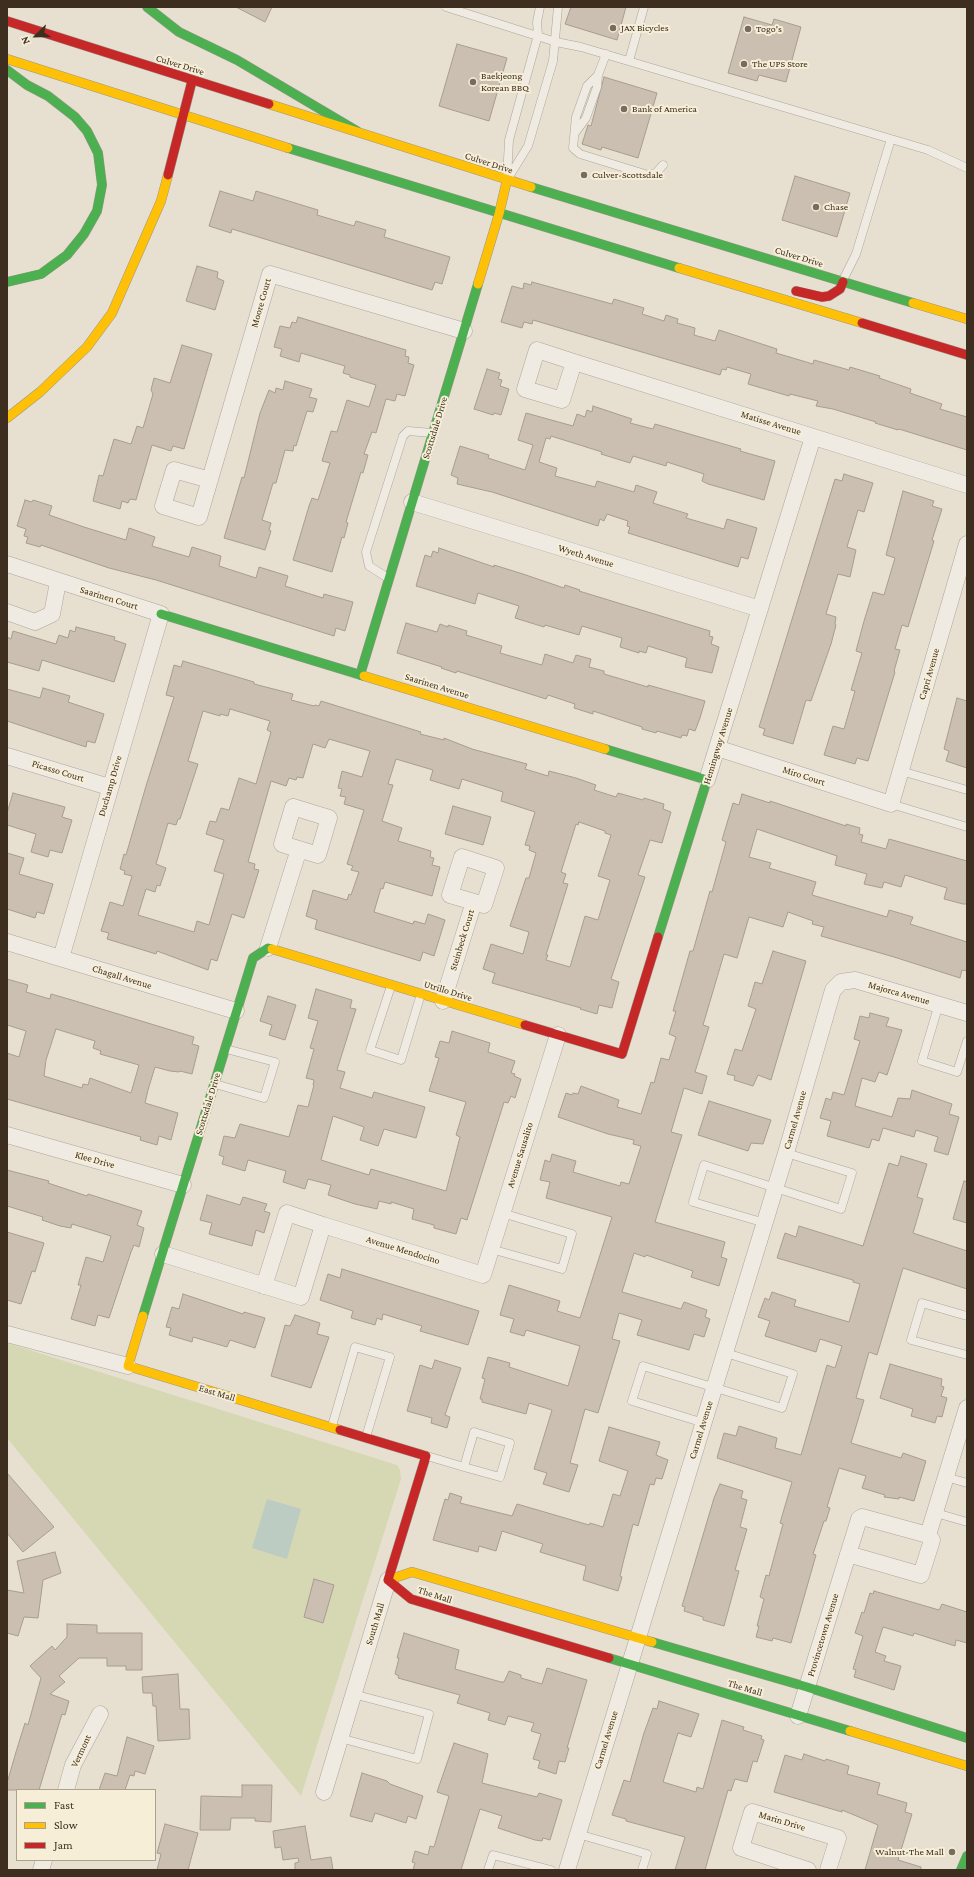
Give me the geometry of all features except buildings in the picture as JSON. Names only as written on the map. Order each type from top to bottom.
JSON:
[{"type":"main road","points":[[147,7],[179,32],[237,60],[357,131]]},
{"type":"main road","name":"Culver Drive","points":[[7,22],[192,81],[357,131],[507,180],[967,319]]},
{"type":"main road","points":[[7,59],[499,214],[967,355]]},
{"type":"main road","points":[[7,70],[27,85],[48,96],[75,117],[87,131],[98,153],[102,185],[97,212],[84,234],[68,255],[40,274],[7,282]]},
{"type":"main road","points":[[7,418],[40,392],[87,347],[112,313],[161,202],[178,140],[182,115],[192,81]]},
{"type":"main road","name":"Scottsdale Drive","points":[[360,675],[499,214],[507,180]]},
{"type":"main road","points":[[737,286],[747,282],[758,282]]},
{"type":"main road","points":[[787,288],[822,297],[834,294],[840,289],[843,282]]},
{"type":"main road","name":"Saarinen Avenue","points":[[161,614],[707,780]]},
{"type":"main road","name":"Hemingway Avenue","points":[[622,1054],[707,780]]},
{"type":"main road","name":"Scottsdale Drive","points":[[128,1366],[253,958],[268,948]]},
{"type":"main road","name":"Utrillo Drive","points":[[268,948],[622,1054]]},
{"type":"main road","name":"East Mall","points":[[128,1366],[426,1456]]},
{"type":"main road","name":"South Mall","points":[[388,1580],[426,1456]]},
{"type":"main road","name":"The Mall","points":[[388,1580],[412,1572],[807,1687],[967,1738]]},
{"type":"main road","name":"The Mall","points":[[388,1580],[411,1599],[628,1666],[967,1766]]},
{"type":"main road","points":[[960,1870],[967,1856]]},
{"type":"street","name":"Moore Court","points":[[210,480],[270,274],[464,331]]},
{"type":"street","name":"Matisse Avenue","points":[[574,362],[967,485]]},
{"type":"street","name":"Hemingway Avenue","points":[[707,780],[813,437]]},
{"type":"street","name":"Wyeth Avenue","points":[[412,502],[760,609]]},
{"type":"street","name":"Capri Avenue","points":[[891,804],[967,544]]},
{"type":"street","name":"Saarinen Court","points":[[7,564],[58,582],[161,614]]},
{"type":"street","points":[[7,612],[35,622],[52,614],[58,582]]},
{"type":"street","name":"Duchamp Drive","points":[[61,958],[109,787],[161,614]]},
{"type":"street","name":"Miro Court","points":[[717,748],[891,804]]},
{"type":"street","name":"Picasso Court","points":[[7,756],[109,787]]},
{"type":"street","points":[[268,948],[299,850]]},
{"type":"street","name":"Steinbeck Court","points":[[443,1001],[474,902]]},
{"type":"street","name":"Chagall Avenue","points":[[7,942],[236,1011]]},
{"type":"street","name":"Majorca Avenue","points":[[833,990],[841,982],[855,980],[967,1013]]},
{"type":"street","name":"Carmel Avenue","points":[[567,1870],[628,1666],[726,1353],[833,990]]},
{"type":"street","name":"Avenue Sausalito","points":[[483,1275],[558,1035]]},
{"type":"street","name":"Klee Drive","points":[[7,1135],[183,1185]]},
{"type":"street","name":"Avenue Mendocino","points":[[264,1286],[287,1213],[483,1275]]},
{"type":"street","points":[[163,1254],[301,1297],[323,1225]]},
{"type":"street","name":"East Mall","points":[[7,1334],[128,1366]]},
{"type":"street","points":[[848,1554],[921,1575],[932,1540],[928,1535],[967,1408]]},
{"type":"street","name":"Provincetown Avenue","points":[[798,1716],[859,1519],[862,1517],[928,1535]]},
{"type":"street","name":"South Mall","points":[[324,1792],[388,1580]]},
{"type":"street","name":"Vermont","points":[[66,1789],[73,1765],[100,1714]]},
{"type":"street","name":"Marin Drive","points":[[808,1870],[741,1848],[752,1812],[838,1838],[828,1870]]},
{"type":"lane","points":[[446,7],[538,35],[556,42],[606,54],[928,150],[967,168]]},
{"type":"lane","points":[[507,180],[509,140],[538,35],[537,22],[540,7]]},
{"type":"lane","points":[[507,180],[528,146],[553,61],[556,42],[558,7]]},
{"type":"lane","points":[[629,61],[644,7]]},
{"type":"lane","points":[[606,54],[598,75],[587,86],[576,117],[573,148],[580,154],[648,175],[656,173],[663,165]]},
{"type":"lane","points":[[843,282],[856,254],[891,139]]},
{"type":"lane","points":[[389,578],[368,566],[366,552],[403,436],[408,431],[433,433]]},
{"type":"lane","points":[[901,771],[967,790]]},
{"type":"lane","points":[[891,804],[967,827]]},
{"type":"lane","points":[[391,985],[370,1050],[401,1060],[421,994]]},
{"type":"lane","points":[[939,1004],[922,1061],[957,1072],[967,1041]]},
{"type":"lane","points":[[214,1084],[264,1098],[275,1062],[225,1048]]},
{"type":"lane","points":[[765,1223],[693,1202],[704,1165],[841,1208],[852,1173],[786,1153]]},
{"type":"lane","points":[[491,1249],[562,1269],[572,1234],[502,1214]]},
{"type":"lane","points":[[967,1316],[922,1303],[911,1340],[967,1355]]},
{"type":"lane","points":[[331,1427],[355,1347],[390,1357],[366,1437]]},
{"type":"lane","points":[[704,1423],[632,1401],[643,1366],[782,1408],[793,1374],[726,1353]]},
{"type":"lane","points":[[426,1456],[464,1467],[500,1477],[510,1443],[474,1432],[464,1467]]},
{"type":"lane","points":[[946,1477],[967,1483]]},
{"type":"lane","points":[[936,1513],[967,1522]]},
{"type":"lane","points":[[340,1738],[418,1759],[429,1714],[353,1694]]},
{"type":"lane","points":[[578,1834],[647,1854],[642,1870]]},
{"type":"lane","points":[[488,1870],[493,1855],[551,1870]]},
{"type":"green space","points":[[7,1343],[397,1465],[400,1470],[401,1479],[301,1796],[7,1438]]},
{"type":"shaded area","points":[[267,1499],[301,1509],[287,1559],[252,1548]]},
{"type":"traffic: fast","points":[[147,7],[179,32],[237,60],[357,131]]},
{"type":"traffic: fast","points":[[7,70],[27,85],[48,96],[75,117],[87,131],[98,153],[102,185],[97,211],[84,234],[67,255],[41,274],[7,282]]},
{"type":"traffic: fast","points":[[288,148],[679,268]]},
{"type":"traffic: fast","points":[[531,187],[913,303]]},
{"type":"traffic: fast","points":[[360,675],[478,284]]},
{"type":"traffic: fast","points":[[161,614],[364,676]]},
{"type":"traffic: fast","points":[[605,749],[707,780],[658,937]]},
{"type":"traffic: fast","points":[[143,1316],[253,958],[268,948],[272,949]]},
{"type":"traffic: fast","points":[[652,1642],[807,1687],[967,1738]]},
{"type":"traffic: fast","points":[[609,1658],[850,1731]]},
{"type":"traffic: fast","points":[[961,1870],[967,1856]]},
{"type":"traffic: slow","points":[[7,59],[288,148]]},
{"type":"traffic: slow","points":[[269,104],[531,187]]},
{"type":"traffic: slow","points":[[7,418],[40,392],[87,347],[112,313],[161,201],[168,175]]},
{"type":"traffic: slow","points":[[478,284],[499,214],[507,180]]},
{"type":"traffic: slow","points":[[679,268],[862,323]]},
{"type":"traffic: slow","points":[[913,303],[967,319]]},
{"type":"traffic: slow","points":[[364,676],[605,749]]},
{"type":"traffic: slow","points":[[272,949],[525,1025]]},
{"type":"traffic: slow","points":[[143,1316],[128,1366],[340,1430]]},
{"type":"traffic: slow","points":[[388,1580],[412,1572],[652,1642]]},
{"type":"traffic: slow","points":[[850,1731],[967,1766]]},
{"type":"traffic: jam","points":[[7,21],[269,104]]},
{"type":"traffic: jam","points":[[168,175],[192,81]]},
{"type":"traffic: jam","points":[[796,291],[822,297],[829,296],[840,289],[843,282]]},
{"type":"traffic: jam","points":[[862,323],[967,355]]},
{"type":"traffic: jam","points":[[525,1025],[622,1054],[658,937]]},
{"type":"traffic: jam","points":[[340,1430],[426,1456],[388,1580]]},
{"type":"traffic: jam","points":[[388,1580],[411,1599],[609,1658]]},
{"type":"place","name":"JAX Bicycles","points":[[613,28]]},
{"type":"place","name":"Togo's","points":[[748,29]]},
{"type":"place","name":"The UPS Store","points":[[744,64]]},
{"type":"place","name":"Baekjeong Korean BBQ","points":[[473,82]]},
{"type":"place","name":"Bank of America","points":[[624,109]]},
{"type":"place","name":"Culver-Scottsdale","points":[[584,175]]},
{"type":"place","name":"Chase","points":[[816,207]]},
{"type":"place","name":"Walnut-The Mall","points":[[952,1852]]}]
